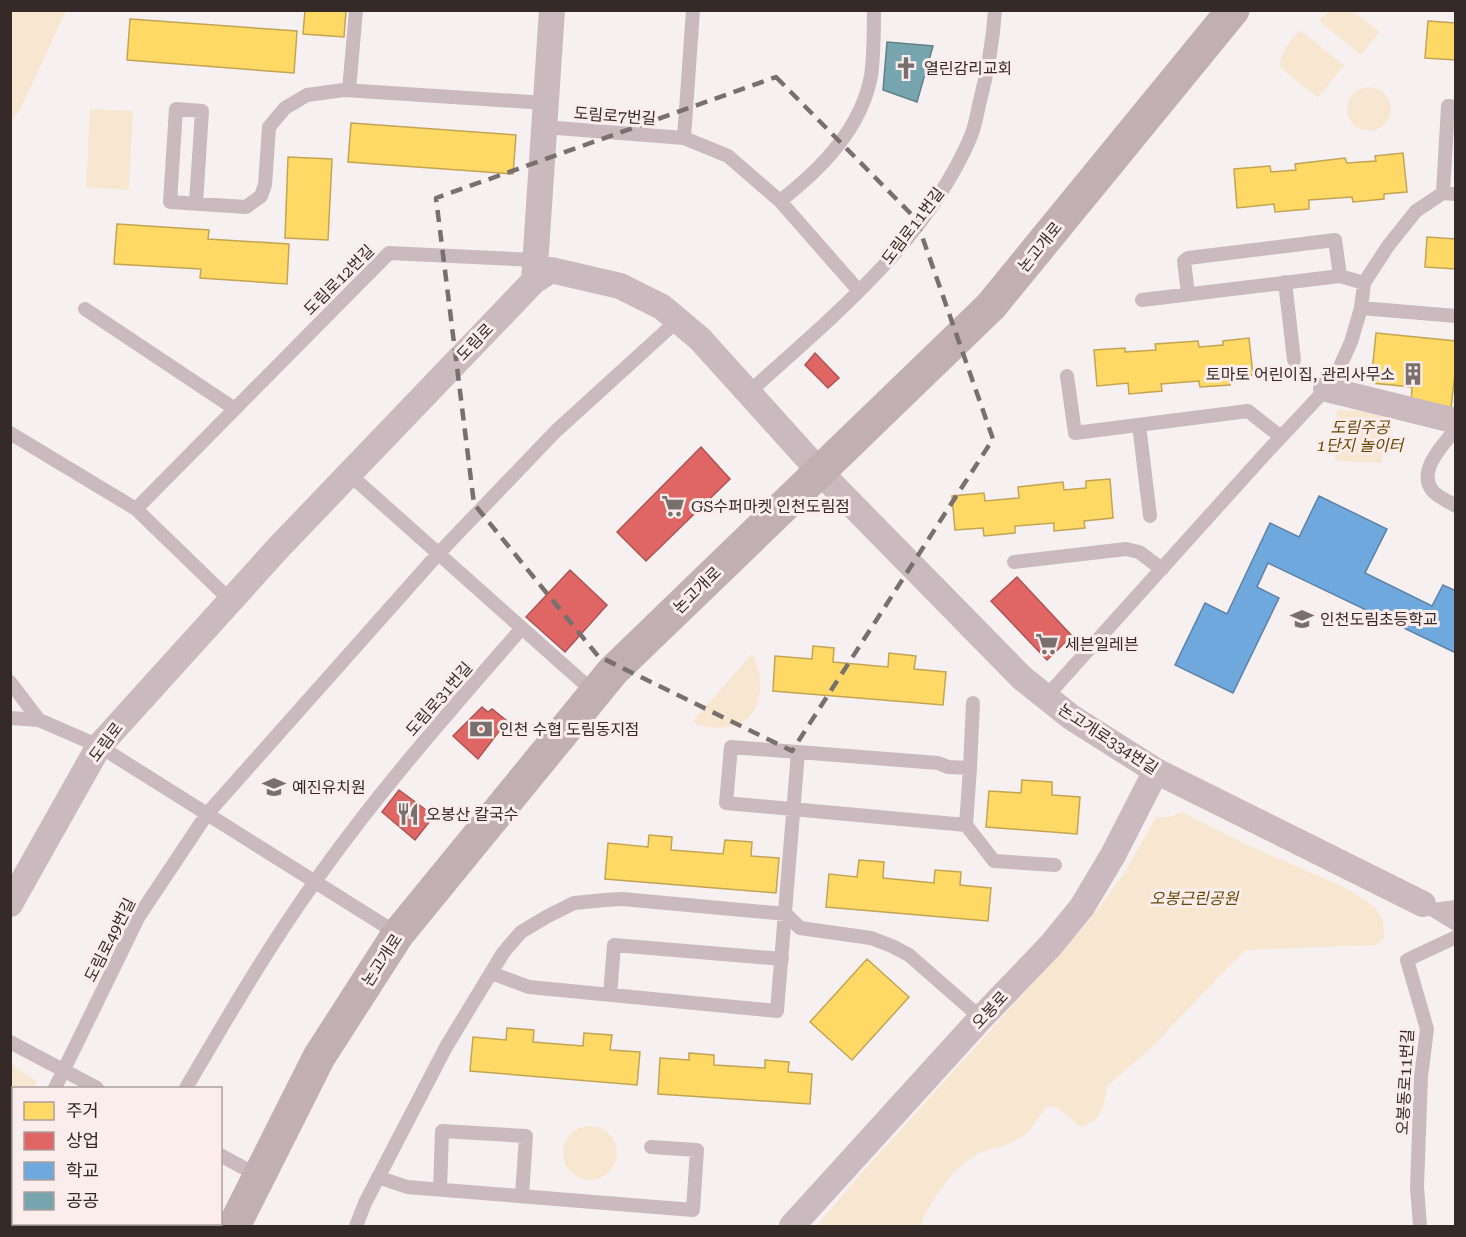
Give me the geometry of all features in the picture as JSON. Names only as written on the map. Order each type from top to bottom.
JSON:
[{"type":"main road","name":"논고개로","points":[[234,1227],[319,1058],[398,934],[613,671],[991,306],[1227,14]]},
{"type":"street","points":[[552,10],[535,271],[551,270],[620,286],[662,307],[699,339],[820,472]]},
{"type":"street","name":"도림로","points":[[10,904],[99,746],[535,271]]},
{"type":"street","points":[[1326,389],[1455,421]]},
{"type":"street","name":"논고개로334번길","points":[[820,472],[1022,678],[1071,717],[1156,771],[1428,907]]},
{"type":"street","name":"오봉로","points":[[792,1227],[981,1018],[1051,945],[1082,907],[1113,855],[1156,771]]},
{"type":"lane","points":[[349,90],[356,10]]},
{"type":"lane","points":[[684,138],[693,10]]},
{"type":"lane","points":[[780,201],[827,161],[848,132],[863,101],[870,76],[874,10]]},
{"type":"lane","name":"도림로11번길","points":[[748,393],[859,291],[931,208],[972,135],[985,83],[994,32],[995,10]]},
{"type":"lane","name":"도림로7번길","points":[[196,203],[202,111],[176,108],[170,202],[246,207],[261,196],[265,185],[269,127],[285,108],[307,95],[384,88],[684,138],[728,156],[780,201],[859,291]]},
{"type":"lane","points":[[1046,697],[1326,389],[1338,371],[1351,342],[1361,308],[1364,283],[1388,246],[1416,211],[1449,193],[1448,106],[1455,107]]},
{"type":"lane","points":[[1188,294],[1184,261],[1188,258],[1335,240],[1340,276]]},
{"type":"lane","name":"도림로12번길","points":[[136,509],[389,253],[535,271]]},
{"type":"lane","points":[[1142,300],[1340,276],[1364,283]]},
{"type":"lane","points":[[1285,282],[1294,360]]},
{"type":"lane","points":[[1361,308],[1455,316]]},
{"type":"lane","points":[[85,309],[235,409]]},
{"type":"lane","points":[[207,814],[438,554],[556,432],[678,320]]},
{"type":"lane","points":[[1066,376],[1075,433],[1248,411],[1281,436]]},
{"type":"lane","points":[[1139,425],[1150,516]]},
{"type":"lane","points":[[1455,429],[1428,468],[1427,479],[1434,493],[1455,506]]},
{"type":"lane","points":[[10,433],[136,509],[231,601]]},
{"type":"lane","points":[[349,474],[595,693]]},
{"type":"lane","points":[[1014,562],[1126,549],[1139,552],[1162,569]]},
{"type":"lane","name":"도림로31번길","points":[[315,882],[404,765],[522,628]]},
{"type":"lane","points":[[10,682],[39,720]]},
{"type":"lane","points":[[973,703],[966,825],[994,861],[1055,865]]},
{"type":"lane","points":[[10,718],[39,720],[99,746],[398,934]]},
{"type":"lane","points":[[966,825],[726,803],[731,747],[969,768]]},
{"type":"lane","points":[[491,973],[530,987],[777,1011],[798,752]]},
{"type":"lane","name":"도림로49번길","points":[[56,1087],[139,916],[207,814]]},
{"type":"lane","points":[[187,1087],[248,981],[315,882]]},
{"type":"lane","points":[[356,1227],[364,1203],[446,1047],[503,953],[521,932],[574,903],[622,899],[786,914],[800,928],[871,938],[909,955],[981,1018]]},
{"type":"lane","points":[[1428,907],[1455,908]]},
{"type":"lane","name":"논고개로334번길","points":[[1428,907],[1455,924]]},
{"type":"lane","name":"오봉동로11번길","points":[[1420,1227],[1417,1176],[1421,1077],[1427,1029],[1407,960],[1455,937]]},
{"type":"lane","points":[[610,995],[614,945],[782,959]]},
{"type":"lane","points":[[10,1042],[94,1087]]},
{"type":"lane","points":[[440,1190],[442,1131],[526,1136],[522,1196]]},
{"type":"lane","points":[[378,1177],[407,1187],[693,1210],[697,1150],[651,1147]]},
{"type":"lane","points":[[222,1156],[260,1176]]},
{"type":"highlighted area","points":[[776,77],[916,219],[993,439],[792,751],[598,656],[474,504],[436,198]]},
{"type":"green space","points":[[11,10],[66,11],[20,110],[11,121]]},
{"type":"green space","points":[[1328,11],[1352,11],[1380,32],[1361,55],[1319,21]]},
{"type":"green space","points":[[1300,30],[1344,65],[1318,98],[1281,68],[1283,52]]},
{"type":"green space","points":[[1369,87],[1384,94],[1391,109],[1384,124],[1369,131],[1354,124],[1347,109],[1354,94]]},
{"type":"green space","points":[[90,109],[133,111],[129,190],[86,187]]},
{"type":"green space","name":"도림주공 1단지 놀이터","points":[[1337,410],[1384,412],[1382,463],[1335,461]]},
{"type":"green space","points":[[752,654],[760,677],[760,694],[750,716],[738,724],[722,728],[706,727],[692,722]]},
{"type":"green space","name":"오봉근린공원","points":[[1182,812],[1250,846],[1348,889],[1376,908],[1383,921],[1384,938],[1376,945],[1245,950],[1147,1052],[1107,1086],[1103,1106],[1094,1121],[1081,1127],[1056,1107],[1047,1106],[1024,1135],[1009,1144],[972,1157],[956,1171],[937,1196],[921,1223],[927,1226],[817,1226],[858,1177],[1089,921],[1125,872],[1156,817],[1170,817]]},
{"type":"green space","points":[[11,1064],[37,1081],[34,1087],[12,1087],[11,1135]]},
{"type":"green space","points":[[585,1126],[595,1126],[605,1130],[613,1138],[617,1153],[613,1168],[605,1176],[595,1180],[585,1180],[575,1176],[567,1168],[563,1158],[563,1148],[567,1138],[575,1130]]},
{"type":"building: 주거","points":[[305,10],[346,10],[344,37],[303,34]]},
{"type":"building: 주거","points":[[130,19],[297,31],[294,73],[127,60]]},
{"type":"building: 주거","points":[[1428,21],[1456,23],[1456,60],[1425,58]]},
{"type":"building: 주거","points":[[351,123],[516,135],[513,174],[348,162]]},
{"type":"building: 주거","points":[[1403,153],[1407,192],[1384,194],[1384,199],[1353,202],[1352,197],[1309,200],[1309,209],[1275,212],[1274,204],[1237,208],[1234,169],[1270,166],[1271,172],[1296,170],[1295,164],[1345,158],[1347,163],[1376,161],[1375,156]]},
{"type":"building: 주거","points":[[288,157],[332,159],[328,240],[285,238]]},
{"type":"building: 주거","points":[[117,224],[209,230],[208,239],[289,244],[287,284],[200,278],[201,269],[114,264]]},
{"type":"building: 주거","points":[[1427,237],[1456,239],[1456,269],[1425,267]]},
{"type":"building: 주거","name":"토마토 어린이집, 관리사무소","points":[[1376,333],[1456,341],[1456,365],[1451,407],[1411,403],[1412,387],[1371,383]]},
{"type":"building: 주거","points":[[1249,338],[1253,375],[1229,377],[1230,385],[1200,387],[1199,381],[1161,384],[1162,391],[1129,394],[1128,383],[1097,386],[1094,350],[1125,348],[1125,352],[1156,350],[1155,344],[1198,341],[1199,347],[1223,345],[1223,341]]},
{"type":"building: 주거","points":[[1110,479],[1113,518],[1084,521],[1085,528],[1054,531],[1054,523],[1015,526],[1015,533],[984,536],[983,528],[955,530],[952,496],[984,493],[985,501],[1019,498],[1018,487],[1063,482],[1064,490],[1086,488],[1086,481]]},
{"type":"building: 주거","points":[[813,646],[834,648],[833,662],[888,667],[889,653],[916,656],[914,669],[946,672],[943,705],[773,691],[775,656],[812,659]]},
{"type":"building: 주거","points":[[1022,780],[1052,782],[1052,795],[1080,797],[1077,834],[986,827],[989,791],[1021,793]]},
{"type":"building: 주거","points":[[649,835],[672,837],[671,850],[723,854],[725,840],[752,842],[751,856],[779,858],[776,893],[605,879],[608,843],[648,847]]},
{"type":"building: 주거","points":[[859,860],[884,862],[883,878],[934,883],[935,870],[961,872],[960,885],[991,888],[988,921],[826,907],[829,874],[857,877]]},
{"type":"building: 주거","points":[[867,959],[909,997],[852,1060],[810,1022]]},
{"type":"building: 주거","points":[[507,1028],[534,1030],[533,1042],[583,1046],[584,1033],[612,1035],[610,1050],[640,1052],[637,1085],[470,1071],[473,1037],[506,1040]]},
{"type":"building: 주거","points":[[689,1053],[714,1055],[714,1065],[765,1068],[765,1060],[789,1062],[788,1072],[812,1074],[810,1104],[658,1094],[660,1058],[689,1060]]},
{"type":"building: 상업","points":[[815,353],[839,378],[828,388],[805,365]]},
{"type":"building: 상업","name":"GS수퍼마켓 인천도림점","points":[[701,447],[730,479],[646,561],[617,532]]},
{"type":"building: 상업","points":[[570,570],[607,605],[565,652],[526,617]]},
{"type":"building: 상업","points":[[1017,577],[1072,636],[1047,660],[991,601]]},
{"type":"building: 상업","name":"인천 수협 도림동지점","points":[[482,707],[488,712],[492,709],[507,721],[478,759],[453,736]]},
{"type":"building: 상업","name":"오봉산 칼국수","points":[[399,790],[434,816],[415,840],[382,812]]},
{"type":"building: 상업","points":[[142,1225],[174,1225],[173,1226]]},
{"type":"building: 학교","points":[[1319,496],[1387,529],[1365,573],[1432,606],[1443,585],[1456,591],[1456,653],[1268,563],[1257,587],[1279,598],[1233,693],[1175,665],[1205,603],[1227,614],[1270,523],[1299,537]]},
{"type":"building: 공공","name":"열린감리교회","points":[[887,42],[933,46],[917,102],[883,90]]},
{"type":"place","name":"열린감리교회","points":[[906,68]]},
{"type":"place","name":"토마토 어린이집, 관리사무소","points":[[1413,374]]},
{"type":"place","name":"GS수퍼마켓 인천도림점","points":[[673,506]]},
{"type":"place","name":"인천도림초등학교","points":[[1302,619]]},
{"type":"place","name":"세븐일레븐","points":[[1047,644]]},
{"type":"place","name":"인천 수협 도림동지점","points":[[481,729]]},
{"type":"place","name":"예진유치원","points":[[274,787]]},
{"type":"place","name":"오봉산 칼국수","points":[[408,814]]}]
